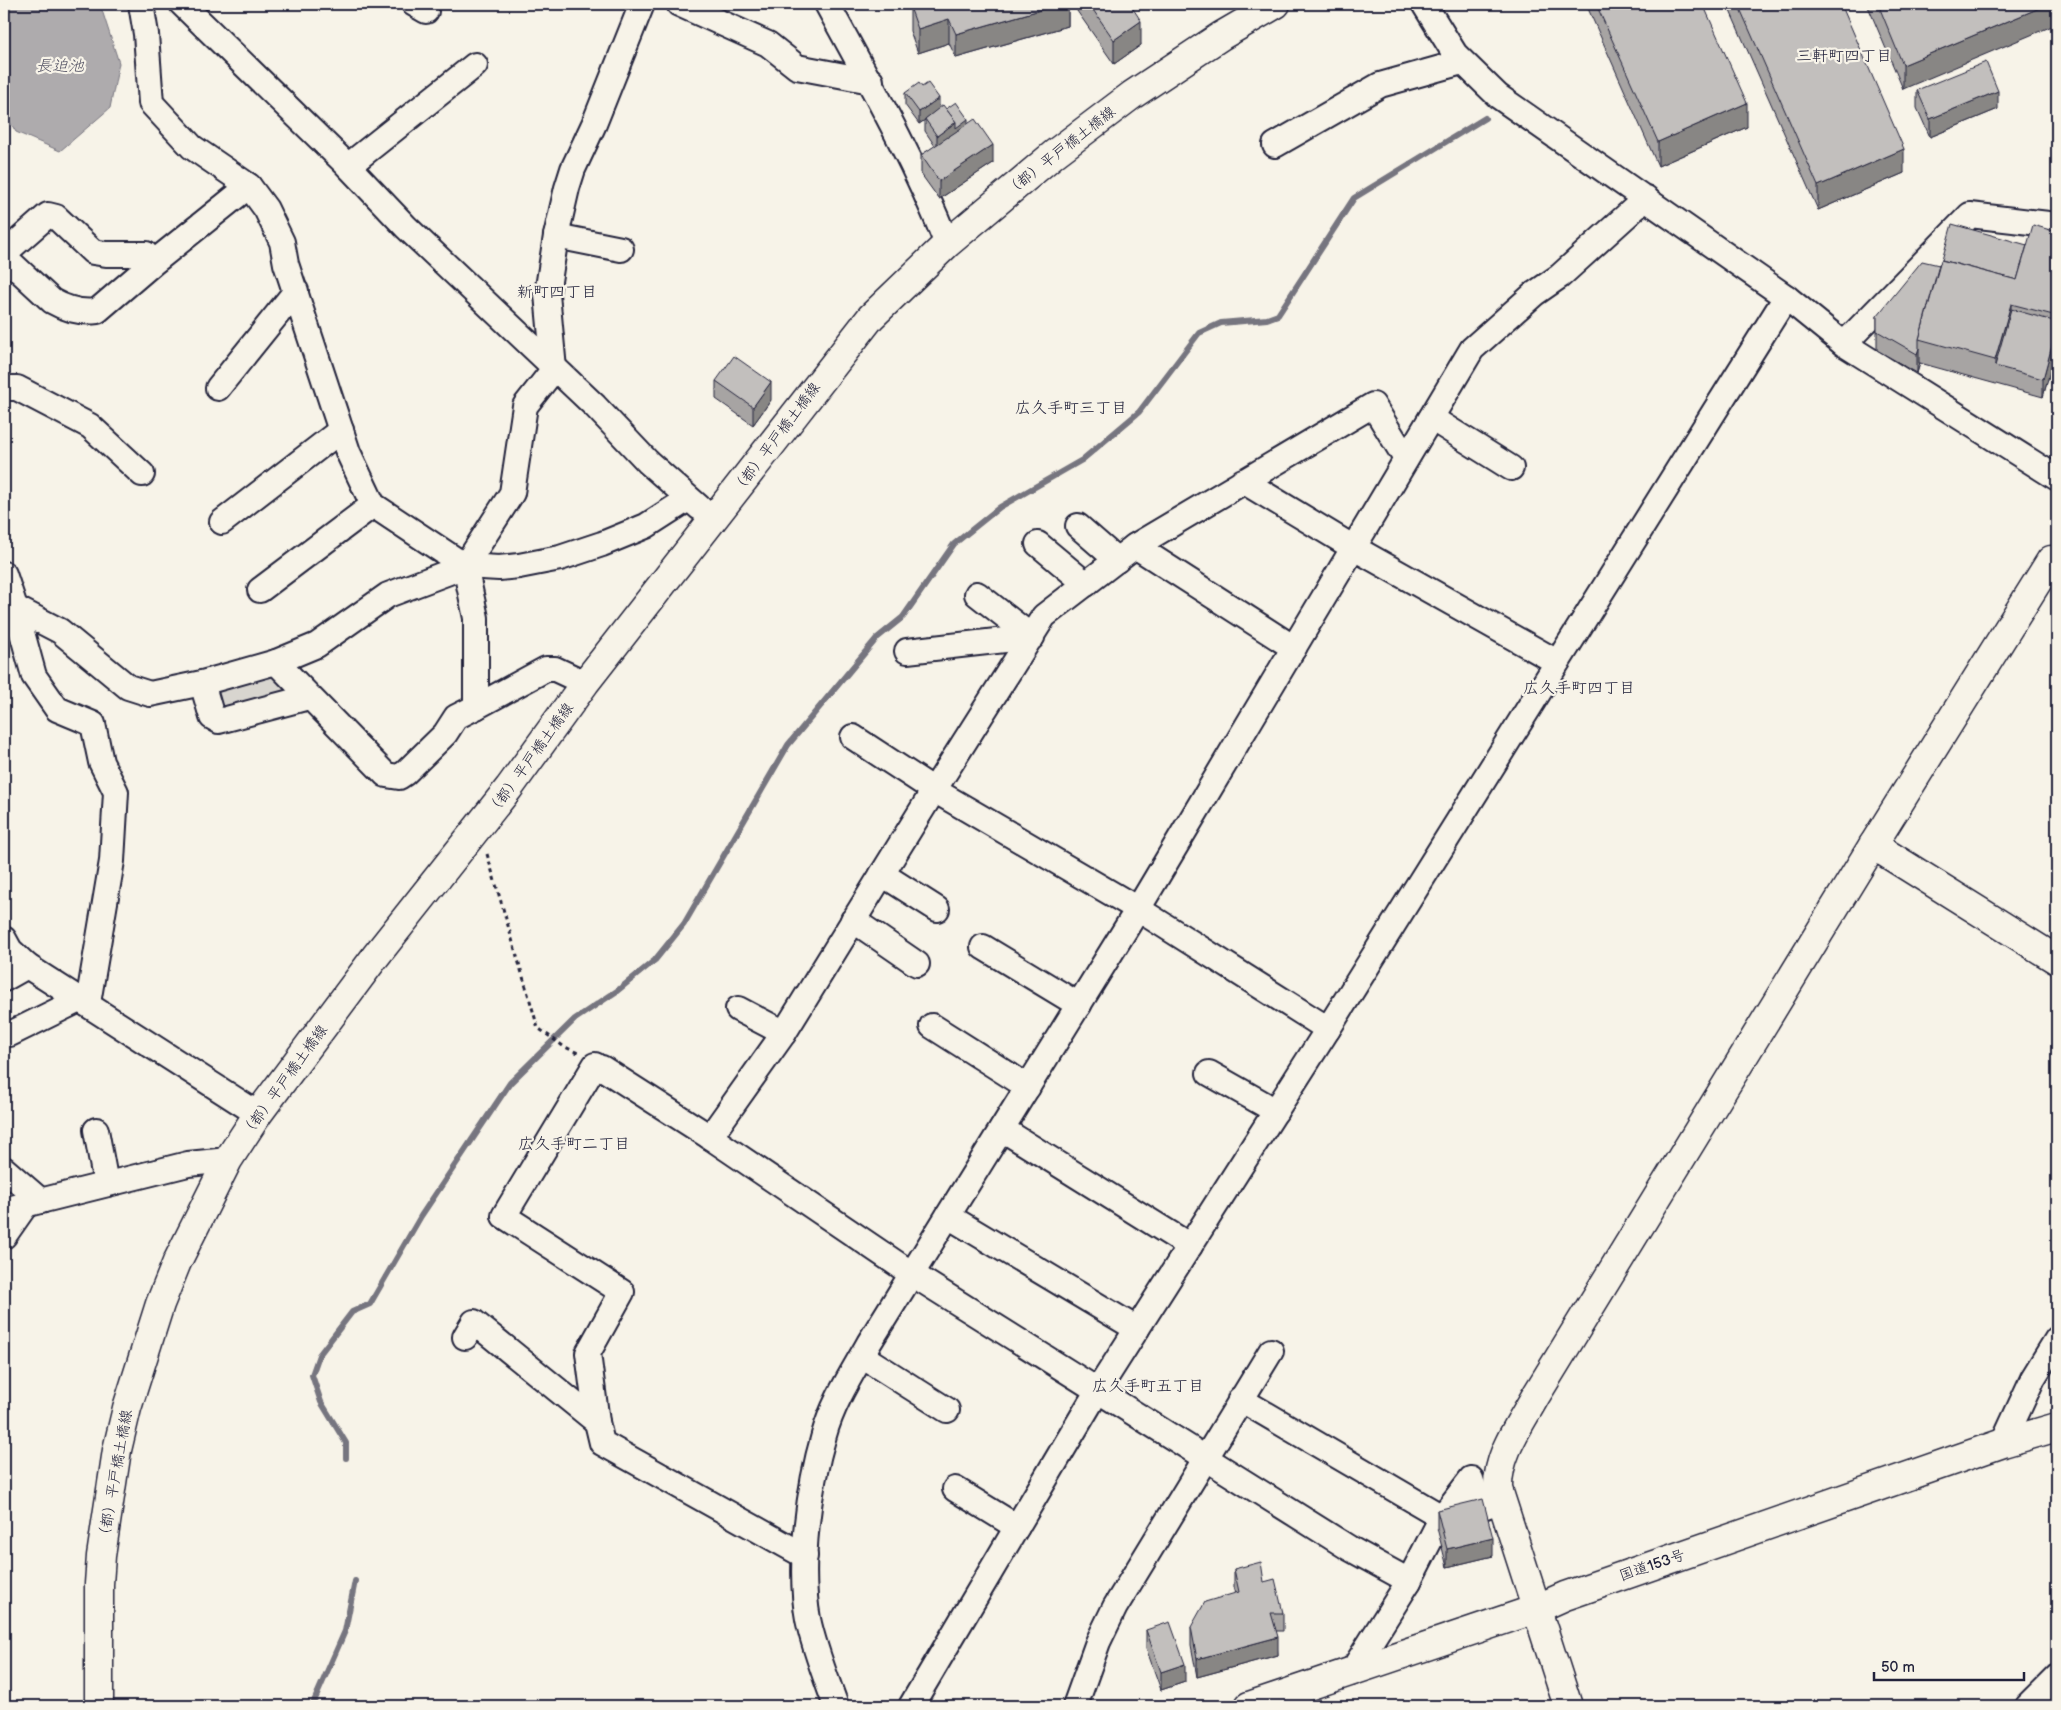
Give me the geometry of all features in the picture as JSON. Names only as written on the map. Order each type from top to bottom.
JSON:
[{"type":"main road","name":"（都）平戸橋土橋線","points":[[99,1706],[99,1584],[104,1527],[119,1441],[127,1408],[160,1304],[177,1262],[228,1160],[258,1114],[375,957],[479,827],[585,683],[871,317],[947,244],[1054,154],[1132,95],[1270,5]]},
{"type":"main road","points":[[1568,1706],[1498,1489],[1497,1475],[1501,1462],[1535,1397],[1873,845],[2051,560]]},
{"type":"main road","points":[[1873,845],[2057,960]]},
{"type":"main road","name":"国道153号","points":[[1249,1706],[1536,1609],[1565,1596],[2003,1443],[2057,1427]]},
{"type":"street","points":[[141,4],[146,34],[150,103],[192,147],[248,186],[266,209],[282,242],[286,264],[348,452],[373,505],[465,566],[476,618],[476,707]]},
{"type":"street","points":[[465,566],[512,493],[525,406],[554,369],[547,294],[556,236],[572,169],[594,124],[642,4]]},
{"type":"street","points":[[679,4],[768,44],[797,67],[871,81]]},
{"type":"street","points":[[828,4],[871,81],[932,207],[947,244]]},
{"type":"street","points":[[1424,4],[1455,54],[1498,96],[1786,298],[1844,344],[2057,478]]},
{"type":"street","points":[[190,6],[406,227],[595,406],[648,462],[713,520]]},
{"type":"street","points":[[1275,145],[1380,85],[1462,62]]},
{"type":"street","points":[[348,166],[475,65]]},
{"type":"street","points":[[153,263],[146,254],[106,254],[93,252],[56,217],[48,215],[7,251],[10,262],[52,302],[86,313],[97,312],[153,263],[248,186]]},
{"type":"street","points":[[836,1706],[808,1619],[805,1556],[815,1473],[824,1434],[838,1399],[912,1274],[1138,909],[1472,349],[1534,294],[1560,276],[1646,198]]},
{"type":"street","points":[[1844,344],[1970,215],[2057,225]]},
{"type":"street","points":[[556,236],[621,249]]},
{"type":"street","points":[[218,388],[296,291]]},
{"type":"street","points":[[911,1706],[1098,1390],[1328,1029],[1786,298]]},
{"type":"street","points":[[4,388],[17,388],[90,426],[142,474]]},
{"type":"street","points":[[710,1137],[784,1033],[1044,616],[1126,553],[1243,481],[1373,405],[1406,460]]},
{"type":"street","points":[[1431,418],[1511,468]]},
{"type":"street","points":[[222,522],[341,430]]},
{"type":"street","points":[[1243,481],[1354,548],[1558,662]]},
{"type":"street","points":[[10,605],[60,631],[128,687],[150,694],[202,683],[276,662],[317,645],[388,595],[465,566],[499,568],[560,558],[646,526],[688,499]]},
{"type":"street","points":[[260,590],[373,505]]},
{"type":"street","points":[[1078,526],[1294,648]]},
{"type":"street","points":[[1038,544],[1086,584]]},
{"type":"street","points":[[4,574],[10,605],[34,676],[57,709],[93,724],[101,762],[116,792],[112,861],[84,1001]]},
{"type":"street","points":[[977,594],[1032,636]]},
{"type":"street","points":[[907,651],[1032,636]]},
{"type":"street","points":[[276,662],[386,775],[399,778],[445,734],[456,717],[546,669],[555,669],[585,683]]},
{"type":"street","points":[[202,683],[212,717],[219,721],[309,697]]},
{"type":"street","points":[[854,737],[934,790],[1138,909],[1328,1029]]},
{"type":"street","points":[[882,874],[937,909]]},
{"type":"street","points":[[853,920],[917,964]]},
{"type":"street","points":[[4,938],[10,950],[27,966],[258,1114]]},
{"type":"street","points":[[983,947],[1079,1005]]},
{"type":"street","points":[[4,978],[27,966]]},
{"type":"street","points":[[10,1034],[84,1001]]},
{"type":"street","points":[[738,1009],[784,1033]]},
{"type":"street","points":[[932,1026],[1028,1088]]},
{"type":"street","points":[[805,1556],[602,1443],[597,1422],[588,1353],[622,1292],[504,1216],[598,1066],[710,1137],[912,1274],[1349,1548],[1409,1580]]},
{"type":"street","points":[[1209,1073],[1276,1111]]},
{"type":"street","points":[[1002,1129],[1190,1246]]},
{"type":"street","points":[[96,1130],[106,1184]]},
{"type":"street","points":[[4,1236],[23,1205],[188,1164],[228,1160]]},
{"type":"street","points":[[4,1169],[23,1205]]},
{"type":"street","points":[[948,1216],[1137,1329]]},
{"type":"street","points":[[466,1337],[474,1322],[597,1422]]},
{"type":"street","points":[[2003,1443],[2033,1378],[2057,1339]]},
{"type":"street","points":[[1075,1706],[1098,1642],[1115,1607],[1204,1458],[1271,1351]]},
{"type":"street","points":[[862,1356],[947,1410]]},
{"type":"street","points":[[1240,1399],[1442,1517]]},
{"type":"street","points":[[1351,1673],[1409,1580],[1442,1517],[1471,1479],[1480,1508],[1502,1500]]},
{"type":"street","points":[[955,1489],[1017,1527]]},
{"type":"street","points":[[2028,1706],[2057,1677]]},
{"type":"path","points":[[479,827],[505,910],[538,1028],[563,1046]]},
{"type":"shaded area","points":[[276,662],[309,697],[229,719],[202,683]]},
{"type":"water","name":"長迫池","points":[[4,4],[100,4],[119,63],[110,108],[60,151],[16,132],[4,112]]},
{"type":"building","points":[[920,4],[1061,4],[956,34],[949,19],[918,29],[910,7]]},
{"type":"building","points":[[1089,4],[1130,4],[1141,21],[1114,40]]},
{"type":"building","points":[[1596,4],[1703,4],[1747,103],[1658,142]]},
{"type":"building","points":[[1738,4],[1841,4],[1904,149],[1818,186]]},
{"type":"building","points":[[1878,4],[2049,4],[1903,65]]},
{"type":"building","points":[[1986,62],[1998,91],[1930,119],[1917,90]]},
{"type":"building","points":[[919,83],[922,87],[928,83],[939,98],[919,112],[905,93]]},
{"type":"building","points":[[956,102],[968,119],[956,128],[956,122],[946,109]]},
{"type":"building","points":[[943,105],[956,122],[937,136],[925,119]]},
{"type":"building","points":[[975,119],[993,145],[939,181],[921,155]]},
{"type":"building","points":[[1952,224],[2027,245],[2017,280],[1942,260]]},
{"type":"building","points":[[2033,225],[2057,232],[2057,316],[2011,304],[1995,360],[1919,339],[1941,260],[2017,280]]},
{"type":"building","points":[[1922,261],[1939,265],[1919,339],[1917,354],[1877,331],[1877,316]]},
{"type":"building","points":[[2011,309],[2057,322],[2043,379],[1995,366]]},
{"type":"building","points":[[734,356],[771,382],[753,407],[716,381]]},
{"type":"building","points":[[1483,1499],[1493,1538],[1447,1549],[1437,1510]]},
{"type":"building","points":[[1261,1562],[1264,1582],[1275,1579],[1283,1613],[1271,1613],[1278,1637],[1197,1659],[1191,1627],[1205,1602],[1239,1592],[1234,1569]]},
{"type":"building","points":[[1170,1622],[1185,1664],[1161,1672],[1146,1630]]},
{"type":"waterway","points":[[346,1458],[346,1443],[321,1402],[312,1375],[319,1355],[352,1312],[370,1304],[421,1216],[510,1083],[575,1019],[617,991],[655,960],[684,924],[788,745],[877,638],[903,617],[954,544],[1000,507],[1082,460],[1139,412],[1199,333],[1221,323],[1267,319],[1278,315],[1354,198],[1485,118]]},
{"type":"waterway","points":[[312,1706],[345,1631],[355,1581]]},
{"type":"district","name":"三軒町四丁目","points":[[1844,55]]},
{"type":"district","name":"新町四丁目","points":[[557,291]]},
{"type":"district","name":"広久手町三丁目","points":[[1071,407]]},
{"type":"district","name":"広久手町四丁目","points":[[1579,687]]},
{"type":"district","name":"広久手町二丁目","points":[[574,1143]]},
{"type":"district","name":"広久手町五丁目","points":[[1148,1385]]}]
